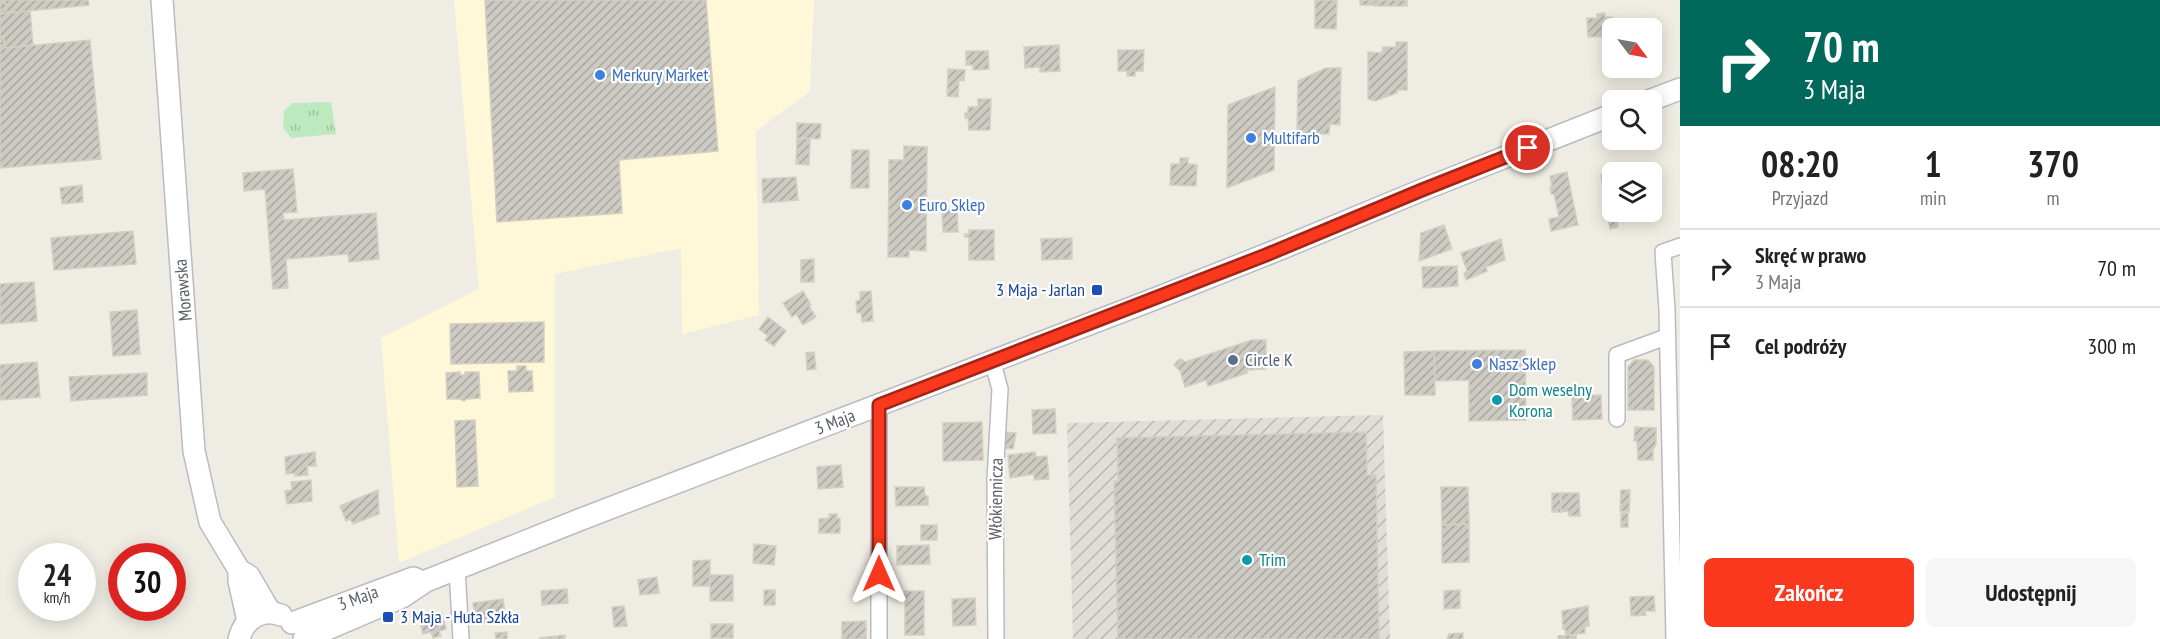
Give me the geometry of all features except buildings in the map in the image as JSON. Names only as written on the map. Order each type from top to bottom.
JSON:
[{"type":"street","name":"Morawska","points":[[162,0],[194,451],[210,522],[239,570],[249,576],[270,612]]},
{"type":"street","points":[[1662,96],[1680,89]]},
{"type":"street","name":"3 Maja","points":[[298,634],[402,597],[426,581],[579,520],[1266,255],[1422,190],[1602,120]]},
{"type":"street","points":[[1674,639],[1663,252],[1680,246]]},
{"type":"street","points":[[1617,419],[1617,355],[1666,337]]},
{"type":"street","name":"Włókiennicza","points":[[992,360],[1000,389],[994,480],[996,639]]},
{"type":"street","points":[[879,405],[879,639]]},
{"type":"street","points":[[457,569],[461,639]]},
{"type":"street","name":"Morawska","points":[[239,570],[240,634]]},
{"type":"street","points":[[240,634],[261,613],[270,612],[278,614],[298,634]]},
{"type":"shaded area","points":[[454,0],[814,0],[810,91],[756,131],[759,315],[682,334],[681,248],[555,274],[555,497],[399,563],[381,338],[479,289]]},
{"type":"shaded area","name":"Trim","points":[[1383,415],[1390,639],[1073,639],[1067,423]]},
{"type":"green space","points":[[331,102],[336,134],[291,138],[283,128],[284,111],[292,103]]},
{"type":"place","name":"Merkury Market","points":[[600,75]]},
{"type":"place","name":"Multifarb","points":[[1251,138]]},
{"type":"place","name":"Euro Sklep","points":[[907,205]]},
{"type":"place","name":"3 Maja - Jarlan","points":[[1097,290]]},
{"type":"place","name":"Circle K","points":[[1233,360]]},
{"type":"place","name":"Nasz Sklep","points":[[1477,364]]},
{"type":"place","name":"Dom weselny Korona","points":[[1497,400]]},
{"type":"place","name":"Trim","points":[[1247,560]]},
{"type":"place","name":"3 Maja - Huta Szkła","points":[[388,617]]},
{"type":"route","points":[[879,574],[879,405],[1075,327],[1266,255],[1528,148]]}]
